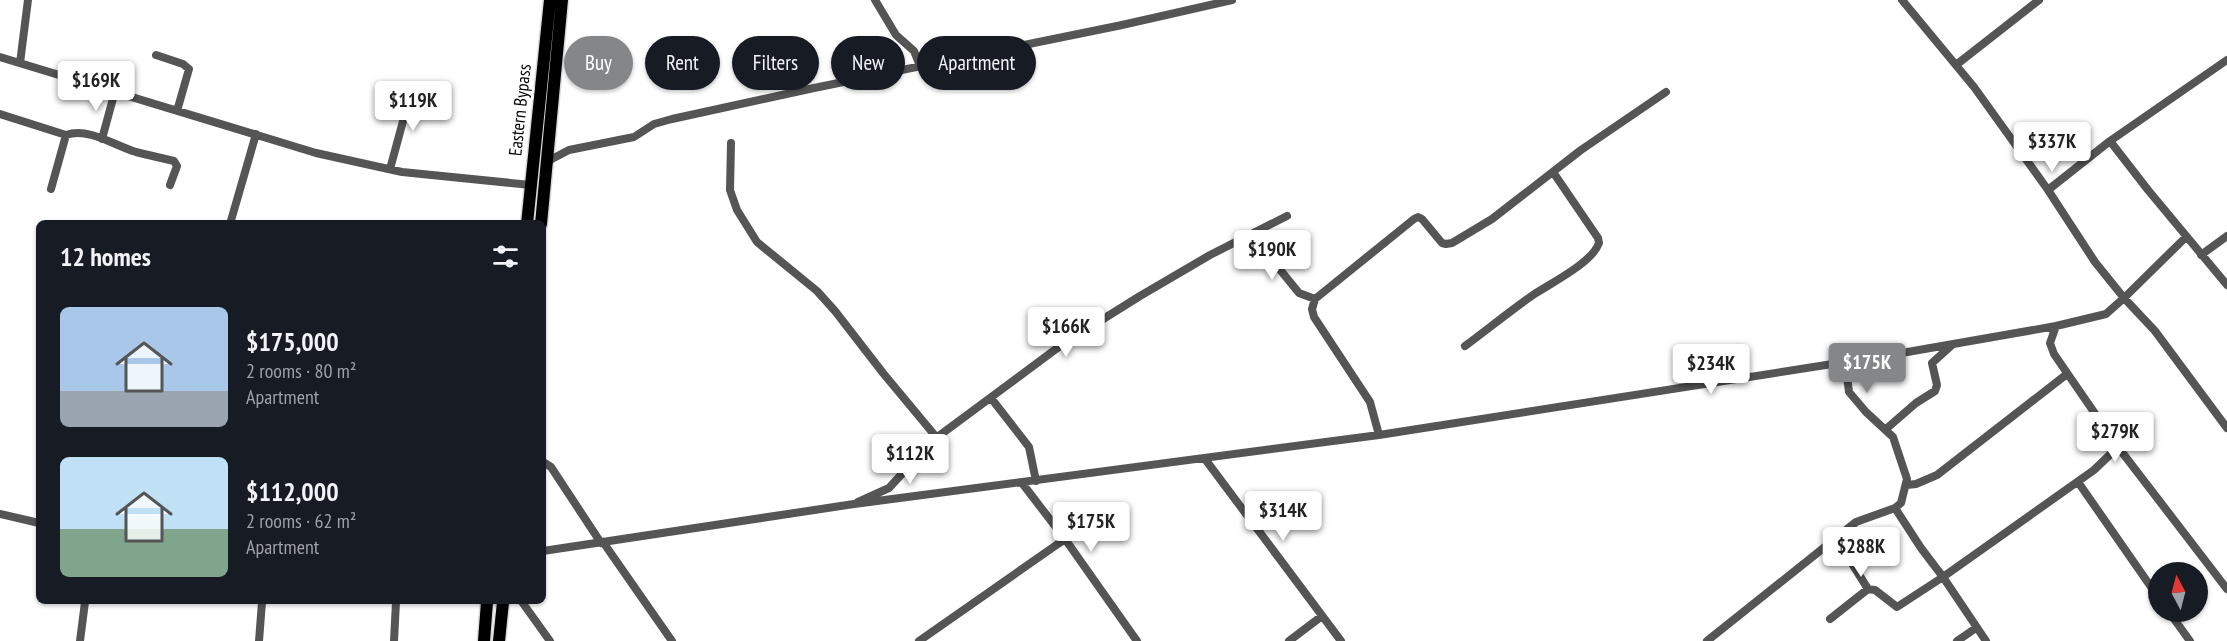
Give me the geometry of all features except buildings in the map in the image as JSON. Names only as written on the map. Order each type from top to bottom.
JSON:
[{"type":"main road","name":"Eastern Bypass","points":[[527,220],[550,0]]},
{"type":"main road","name":"Eastern Bypass","points":[[541,220],[562,0]]},
{"type":"main road","points":[[484,641],[487,604]]},
{"type":"main road","points":[[499,641],[503,604]]},
{"type":"street","points":[[20,63],[28,0]]},
{"type":"street","points":[[875,0],[896,35],[914,51],[917,58]]},
{"type":"street","points":[[1036,42],[1232,0]]},
{"type":"street","points":[[1902,0],[1956,65],[2048,190],[2095,262],[2155,331],[2227,428]]},
{"type":"street","points":[[1956,65],[2039,0]]},
{"type":"street","points":[[156,55],[183,64],[189,69],[177,111]]},
{"type":"street","points":[[0,57],[316,153],[390,169],[531,185]]},
{"type":"street","points":[[2048,190],[2110,141],[2227,60]]},
{"type":"street","points":[[548,161],[569,150],[634,137],[654,124],[672,119],[917,67]]},
{"type":"street","points":[[390,169],[412,88]]},
{"type":"street","points":[[102,139],[115,91]]},
{"type":"street","points":[[1379,435],[1370,402],[1314,317],[1311,309],[1315,299],[1418,217],[1442,243],[1452,243],[1492,219],[1553,172],[1666,92]]},
{"type":"street","points":[[0,114],[66,135],[76,133],[102,139],[134,151],[174,161],[177,166],[170,185]]},
{"type":"street","points":[[231,220],[256,134]]},
{"type":"street","points":[[51,189],[66,135]]},
{"type":"street","points":[[2110,141],[2227,285]]},
{"type":"street","points":[[731,143],[730,190],[737,210],[757,242],[817,291],[937,438]]},
{"type":"street","points":[[1465,346],[1535,294],[1574,269],[1597,249],[1598,238],[1553,172]]},
{"type":"street","points":[[854,504],[889,488],[921,451],[1060,346],[1210,255],[1287,216]]},
{"type":"street","points":[[1251,234],[1299,293],[1315,299]]},
{"type":"street","points":[[2201,255],[2227,236]]},
{"type":"street","points":[[546,551],[854,504],[1379,435],[2055,326],[2106,314],[2186,237]]},
{"type":"street","points":[[2050,343],[2055,326]]},
{"type":"street","points":[[2040,328],[2067,374],[2118,447],[2227,589]]},
{"type":"street","points":[[1886,429],[1935,391],[1937,385],[1932,363],[1953,344]]},
{"type":"street","points":[[1707,641],[1856,522],[1895,508],[1901,503],[1907,478],[1893,437],[1866,412],[1849,392],[1845,361]]},
{"type":"street","points":[[1907,485],[1916,484],[1937,475],[2067,374]]},
{"type":"street","points":[[991,398],[1029,447],[1036,481]]},
{"type":"street","points":[[1830,619],[1868,589],[1875,590],[1897,607],[2078,482],[2118,447]]},
{"type":"street","points":[[1205,459],[1341,641]]},
{"type":"street","points":[[546,464],[672,641]]},
{"type":"street","points":[[2078,482],[2148,583]]},
{"type":"street","points":[[1022,483],[1065,539],[1137,641]]},
{"type":"street","points":[[1895,508],[1986,641]]},
{"type":"street","points":[[0,513],[36,522]]},
{"type":"street","points":[[1836,538],[1868,589]]},
{"type":"street","points":[[919,641],[1065,539]]},
{"type":"street","points":[[80,641],[85,604]]},
{"type":"street","points":[[259,641],[262,604]]},
{"type":"street","points":[[394,641],[396,604]]},
{"type":"street","points":[[523,604],[550,641]]},
{"type":"street","points":[[1289,641],[1322,616]]},
{"type":"street","points":[[2176,622],[2190,641]]},
{"type":"street","points":[[1957,641],[1976,627]]}]
